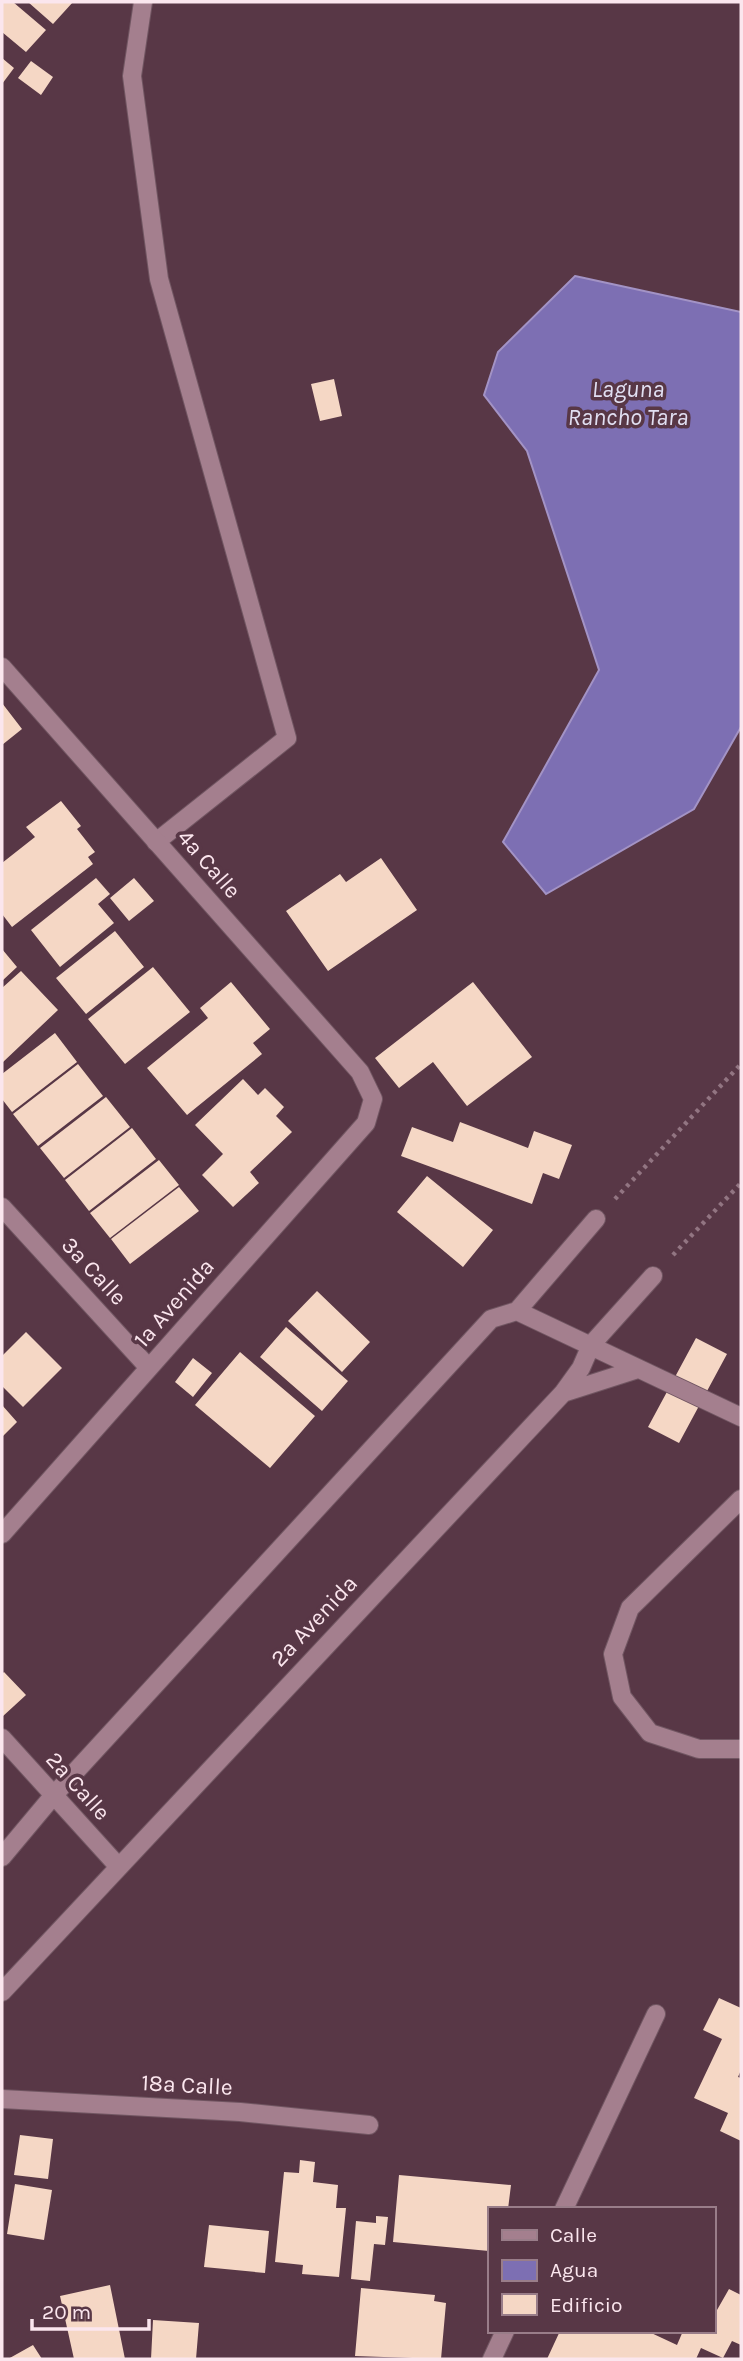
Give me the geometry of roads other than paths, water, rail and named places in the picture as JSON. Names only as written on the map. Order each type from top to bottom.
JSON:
[{"type":"street","points":[[143,2],[132,76],[159,279],[287,738],[156,842]]},
{"type":"street","name":"4a Calle","points":[[2,667],[360,1072],[373,1099]]},
{"type":"street","name":"1a Avenida","points":[[2,1534],[366,1123],[373,1099]]},
{"type":"street","name":"3a Calle","points":[[2,1207],[149,1368]]},
{"type":"street","points":[[2,1857],[53,1796],[491,1319],[516,1311],[596,1219]]},
{"type":"street","name":"2a Avenida","points":[[2,1992],[563,1393],[581,1368],[591,1345],[653,1276]]},
{"type":"street","points":[[516,1311],[741,1417]]},
{"type":"street","points":[[563,1393],[638,1369]]},
{"type":"street","points":[[741,1499],[630,1608],[613,1654],[622,1697],[650,1733],[699,1749],[741,1749]]},
{"type":"street","name":"2a Calle","points":[[2,1738],[118,1866]]},
{"type":"street","points":[[565,2207],[656,2014]]},
{"type":"street","name":"18a Calle","points":[[2,2099],[240,2112],[369,2125]]},
{"type":"street","points":[[492,2359],[504,2333]]},
{"type":"water","name":"Laguna Rancho Tara","points":[[575,276],[741,312],[741,727],[694,809],[546,894],[503,842],[599,670],[527,451],[484,395],[498,352]]}]
